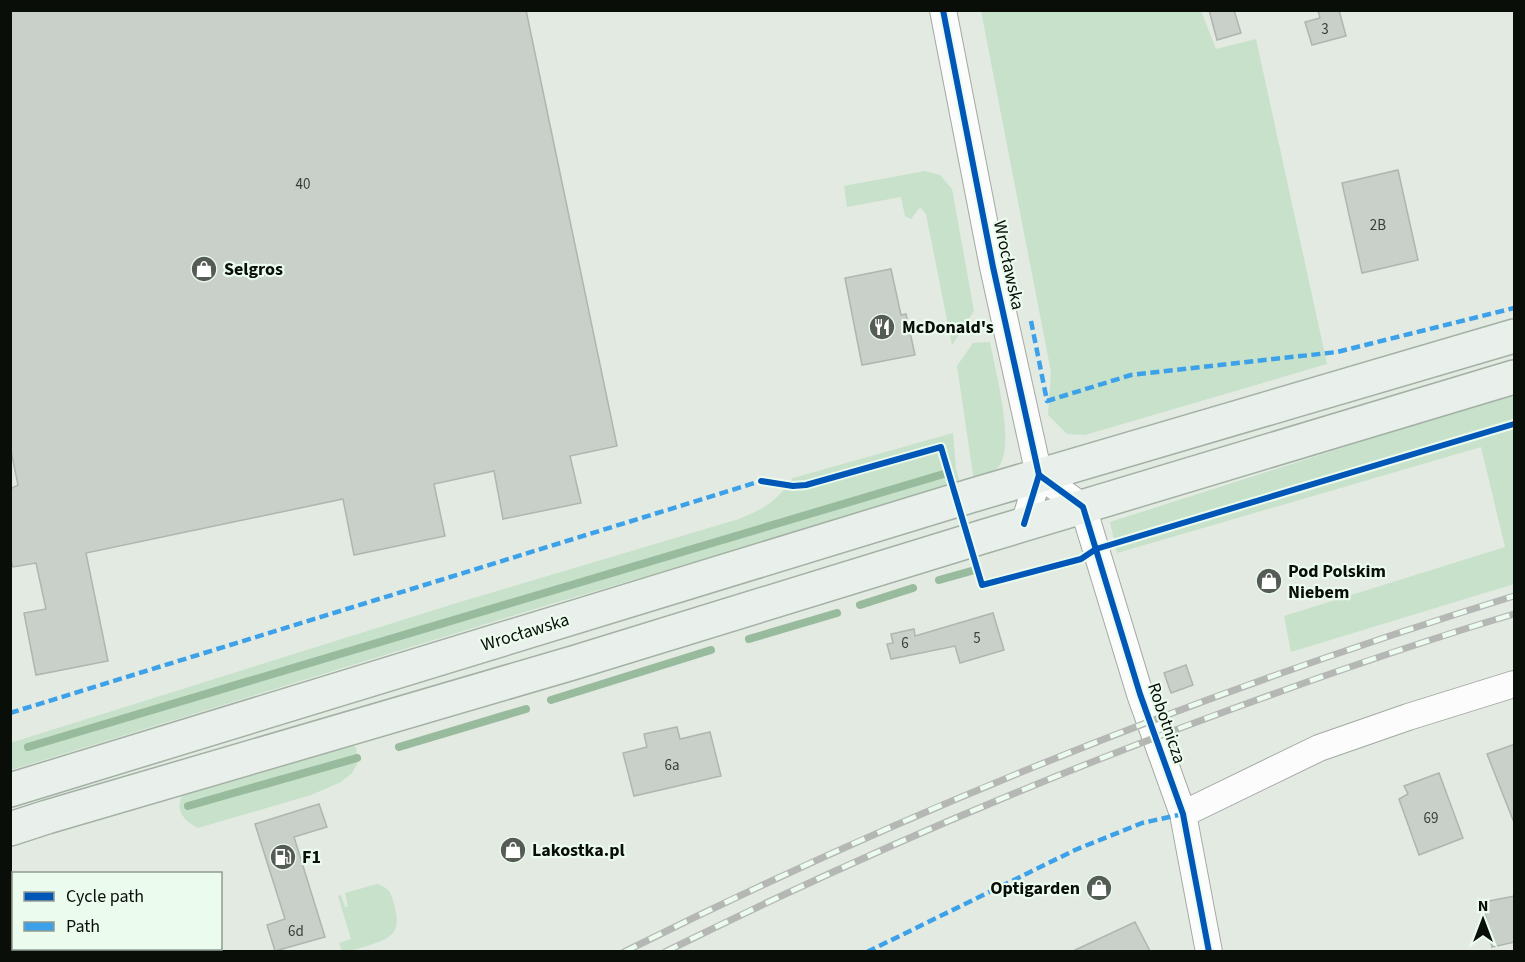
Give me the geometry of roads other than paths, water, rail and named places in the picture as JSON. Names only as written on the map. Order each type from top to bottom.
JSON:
[{"type":"main road","name":"Wrocławska","points":[[10,790],[1039,475],[1515,336]]},
{"type":"main road","points":[[10,829],[576,662],[1024,524],[1515,377]]},
{"type":"street","name":"Wrocławska","points":[[943,10],[993,267],[1039,475],[1024,524]]},
{"type":"street","points":[[1039,475],[1083,507]]},
{"type":"street","name":"Robotnicza","points":[[1083,507],[1140,694],[1183,814],[1209,951]]},
{"type":"street","points":[[1183,814],[1319,748],[1408,717],[1515,684]]},
{"type":"waterway","points":[[28,747],[947,473]]},
{"type":"waterway","points":[[939,580],[975,570]]},
{"type":"waterway","points":[[860,605],[913,588]]},
{"type":"waterway","points":[[749,639],[837,613]]},
{"type":"waterway","points":[[551,700],[711,650]]},
{"type":"waterway","points":[[399,747],[526,709]]},
{"type":"waterway","points":[[188,806],[357,758]]},
{"type":"railway","points":[[624,952],[841,849],[1062,756],[1286,671],[1514,596]]},
{"type":"railway","points":[[665,952],[877,852],[1094,761],[1342,670],[1514,614]]},
{"type":"place","name":"Selgros","points":[[204,269]]},
{"type":"place","name":"McDonald's","points":[[882,327]]},
{"type":"place","name":"Pod Polskim Niebem","points":[[1269,581]]},
{"type":"place","name":"Lakostka.pl","points":[[513,850]]},
{"type":"place","name":"F1","points":[[283,857]]},
{"type":"place","name":"Optigarden","points":[[1099,888]]}]
